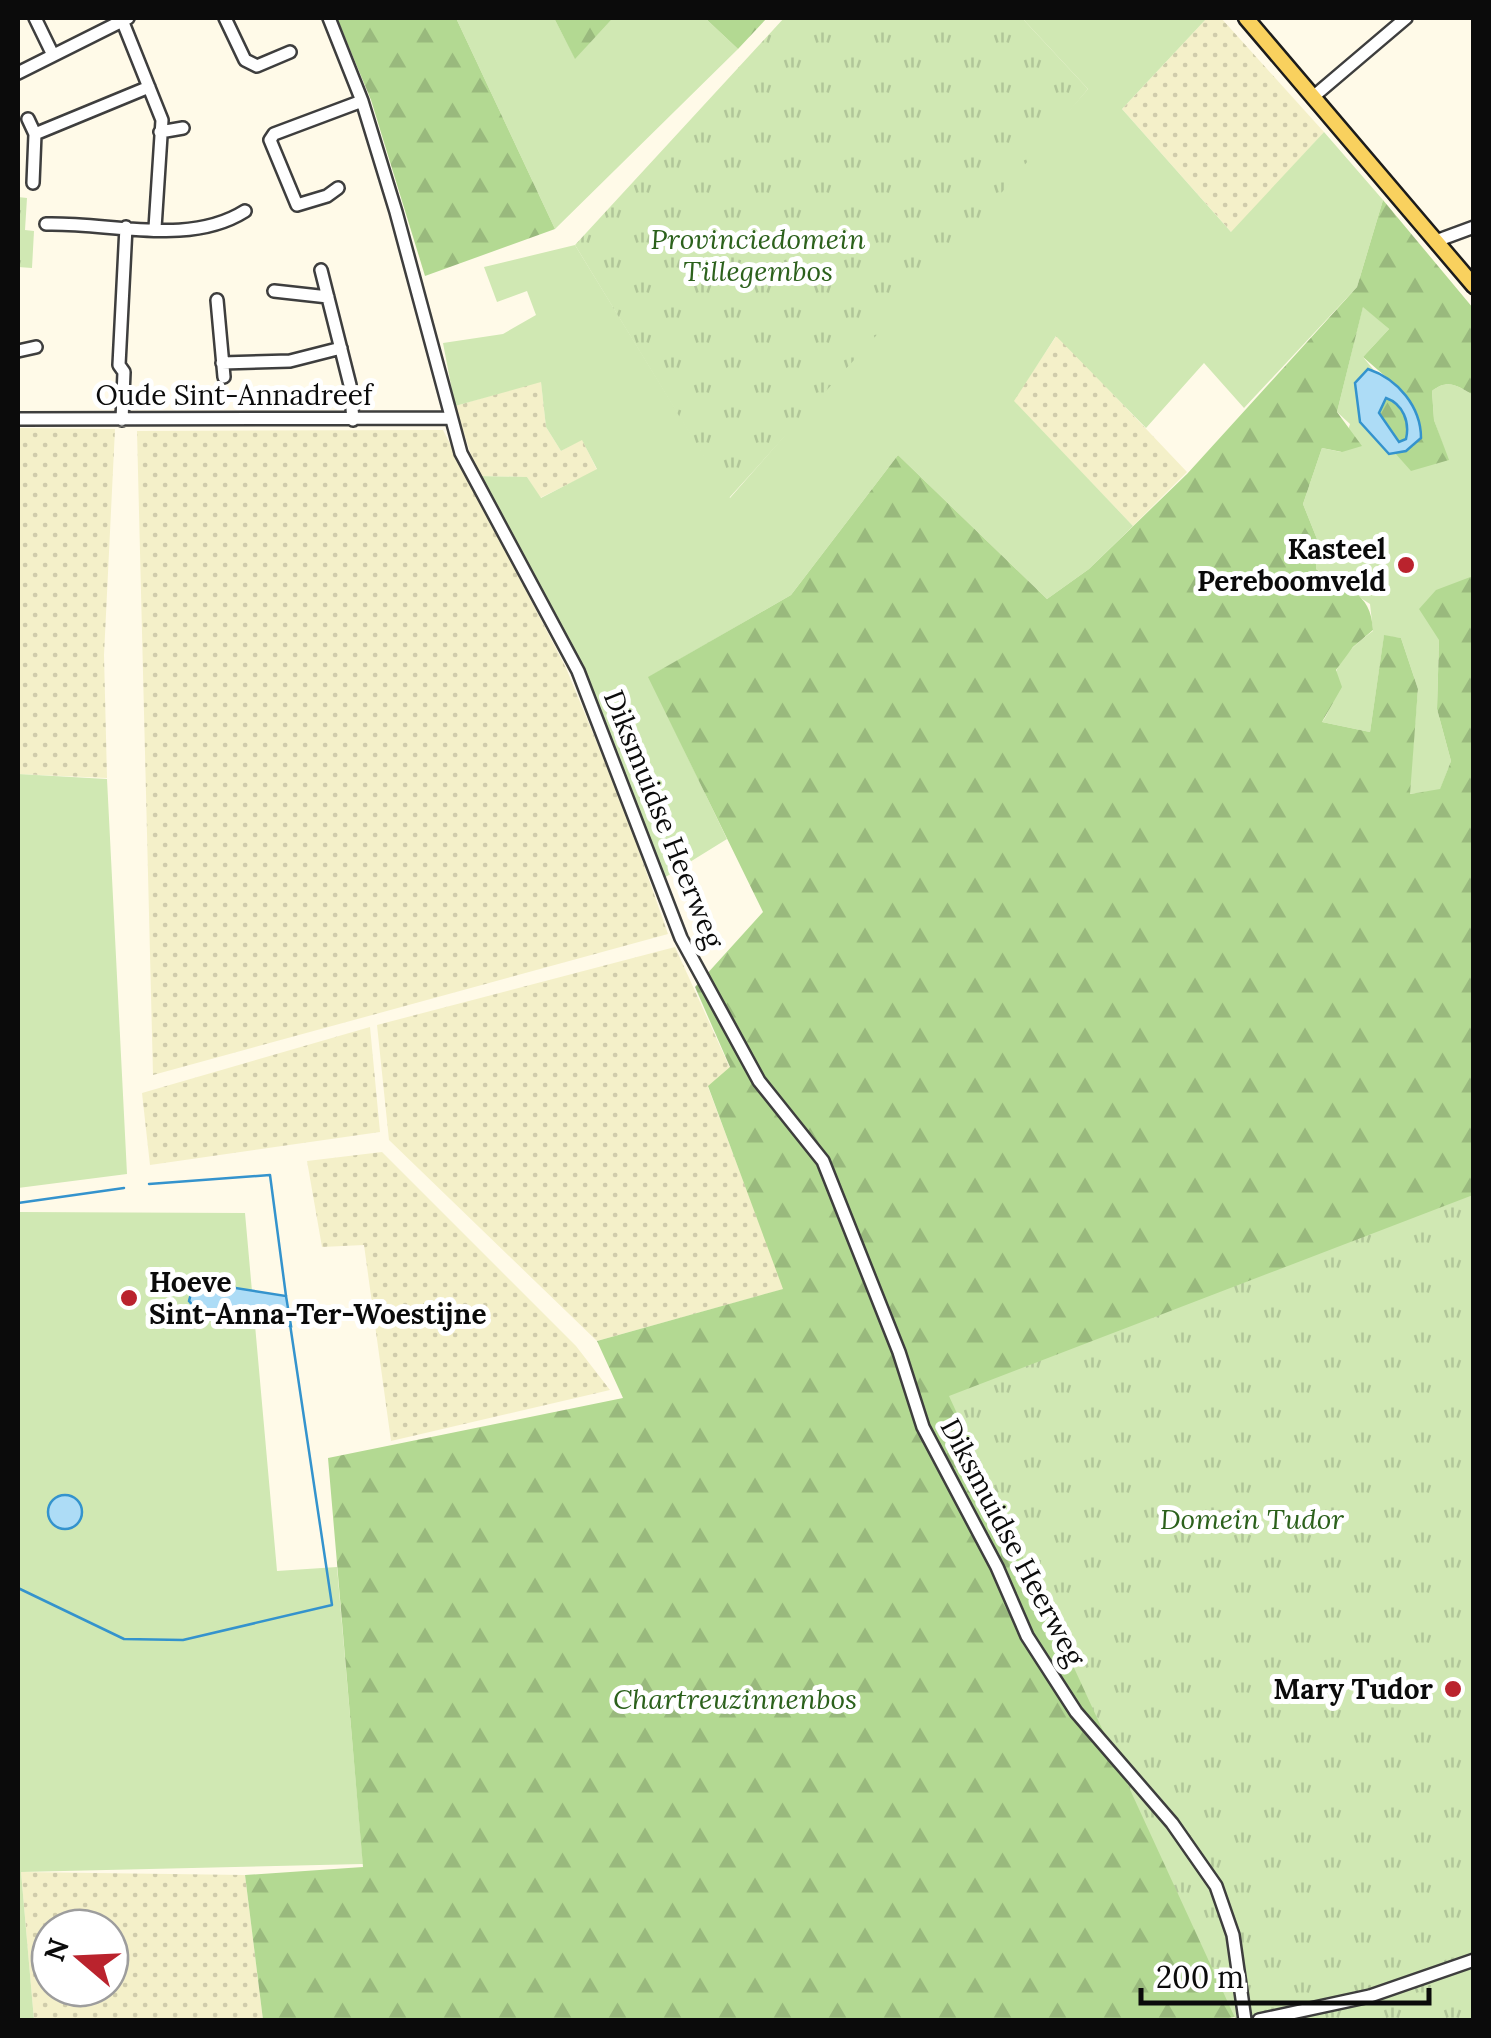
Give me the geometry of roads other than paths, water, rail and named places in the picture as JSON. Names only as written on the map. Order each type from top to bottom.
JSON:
[{"type":"main road","points":[[1246,18],[1474,286]]},
{"type":"street","points":[[35,18],[54,55]]},
{"type":"street","points":[[225,18],[245,60],[257,66],[290,52]]},
{"type":"street","name":"Diksmuidse Heerweg","points":[[329,18],[362,101],[435,343],[450,418],[469,472],[578,672],[690,955],[759,1081],[823,1160],[899,1352],[923,1427],[998,1566],[1027,1636],[1076,1712],[1172,1823],[1216,1886],[1233,1935],[1245,2020]]},
{"type":"street","points":[[1314,96],[1406,18]]},
{"type":"street","points":[[18,73],[125,19],[162,120],[154,228]]},
{"type":"street","points":[[34,134],[149,87]]},
{"type":"street","points":[[338,188],[304,206],[295,204],[270,140],[274,134],[362,101]]},
{"type":"street","points":[[28,120],[34,134],[33,183]]},
{"type":"street","points":[[160,132],[183,128]]},
{"type":"street","points":[[46,224],[208,228],[245,211]]},
{"type":"street","points":[[122,420],[124,372],[119,365],[126,226]]},
{"type":"street","points":[[1436,241],[1474,226]]},
{"type":"street","points":[[321,270],[352,420]]},
{"type":"street","points":[[274,292],[328,298]]},
{"type":"street","points":[[217,300],[223,370],[290,361],[340,348]]},
{"type":"street","points":[[18,351],[36,348]]},
{"type":"street","name":"Oude Sint-Annadreef","points":[[18,418],[450,418]]},
{"type":"street","points":[[1259,2020],[1370,1996],[1474,1960]]},
{"type":"water","points":[[1368,369],[1398,387],[1417,416],[1421,438],[1406,451],[1389,454],[1360,422],[1355,383]],"holes":[[[1386,398],[1406,420],[1406,439],[1399,442],[1379,413]]]},
{"type":"water","points":[[204,1283],[286,1296],[291,1326],[199,1313],[189,1301],[192,1290]]},
{"type":"water","points":[[65,1495],[77,1500],[82,1512],[77,1524],[65,1529],[53,1524],[48,1512],[53,1500]]},
{"type":"waterway","points":[[149,1184],[270,1175],[286,1296]]},
{"type":"waterway","points":[[18,1203],[124,1188]]},
{"type":"waterway","points":[[18,1588],[124,1639],[183,1640],[332,1605],[290,1324]]},
{"type":"place","name":"Kasteel Pereboomveld","points":[[1406,565]]},
{"type":"place","name":"Hoeve Sint-Anna-Ter-Woestijne","points":[[129,1298]]},
{"type":"place","name":"Mary Tudor","points":[[1453,1689]]},
{"type":"park label","name":"Provinciedomein Tillegembos","points":[[758,255]]},
{"type":"park label","name":"Domein Tudor","points":[[1252,1519]]},
{"type":"park label","name":"Chartreuzinnenbos","points":[[735,1699]]}]
